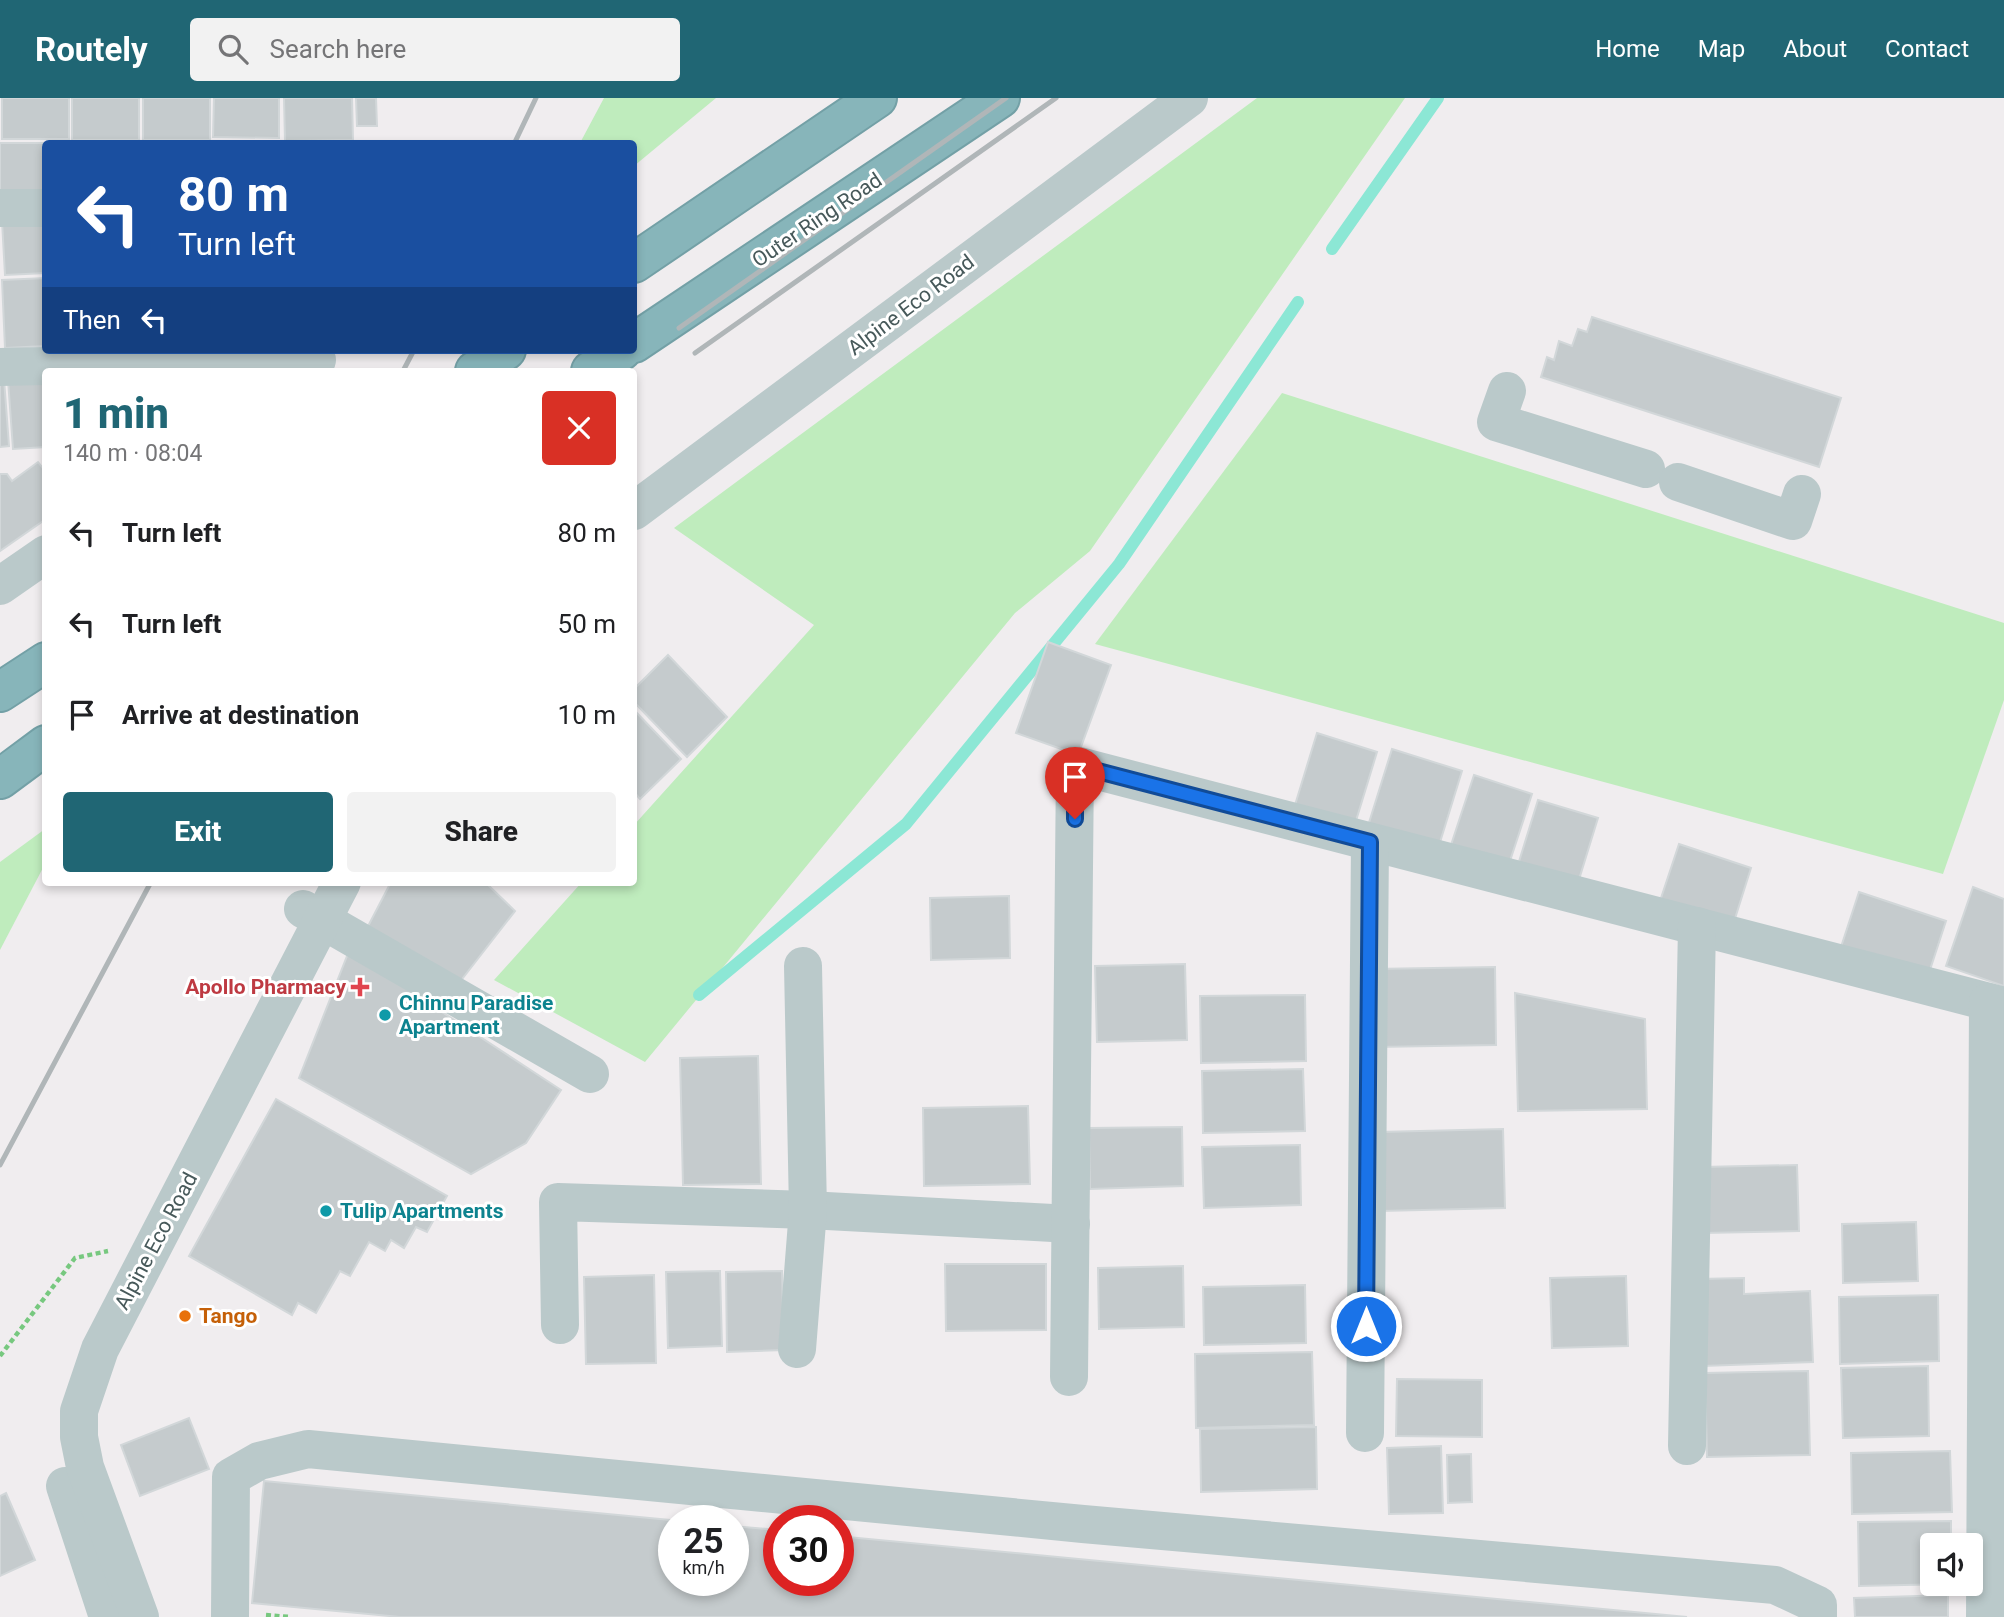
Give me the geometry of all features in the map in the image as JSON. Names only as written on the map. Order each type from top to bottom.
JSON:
[{"type":"highway","points":[[637,261],[877,98]]},
{"type":"highway","name":"Outer Ring Road","points":[[637,341],[1000,98]]},
{"type":"highway","points":[[479,368],[500,354]]},
{"type":"highway","points":[[595,368],[616,354]]},
{"type":"highway","points":[[0,692],[42,665]]},
{"type":"highway","points":[[0,779],[42,748]]},
{"type":"street","name":"Alpine Eco Road","points":[[637,510],[1189,98]]},
{"type":"street","points":[[0,208],[42,208]]},
{"type":"street","points":[[0,367],[317,360],[305,368]]},
{"type":"street","points":[[1507,391],[1496,422],[1662,475],[1793,521],[1802,494]]},
{"type":"street","points":[[0,586],[42,557]]},
{"type":"street","points":[[1069,1377],[1075,765],[1996,1004],[1985,1617]]},
{"type":"street","points":[[1365,1433],[1370,842]]},
{"type":"street","name":"Alpine Eco Road","points":[[108,1617],[62,1476],[56,1435],[63,1382],[140,1244],[315,904],[337,886]]},
{"type":"street","name":"Alpine Eco Road","points":[[140,1617],[85,1467],[79,1437],[79,1411],[100,1349],[315,904]]},
{"type":"street","points":[[315,904],[590,1074]]},
{"type":"street","points":[[1687,1446],[1697,926]]},
{"type":"street","points":[[797,1349],[808,1210],[803,966]]},
{"type":"street","points":[[560,1325],[558,1202],[808,1210],[1071,1224]]},
{"type":"street","points":[[230,1617],[231,1477],[259,1461],[308,1449],[1069,1523],[1775,1585],[1818,1605],[1818,1617]]},
{"type":"path","points":[[0,1356],[75,1258],[140,1244]]},
{"type":"green space","points":[[604,98],[716,98],[637,164],[637,140],[582,140]]},
{"type":"green space","points":[[1257,98],[1405,98],[1090,551],[1015,613],[645,1062],[494,980],[578,886],[637,886],[637,822],[814,625],[674,528]]},
{"type":"green space","points":[[1282,393],[2004,623],[2004,700],[1943,874],[1095,644]]},
{"type":"green space","points":[[42,831],[42,870],[0,950],[0,862]]},
{"type":"building","points":[[2,98],[69,98],[69,139],[2,139]]},
{"type":"building","points":[[72,98],[139,98],[139,140],[72,140]]},
{"type":"building","points":[[143,98],[210,98],[210,140],[143,140]]},
{"type":"building","points":[[214,98],[279,98],[279,138],[213,137]]},
{"type":"building","points":[[284,98],[352,98],[353,140],[285,140]]},
{"type":"building","points":[[356,98],[376,98],[377,126],[357,126]]},
{"type":"building","points":[[0,143],[42,143],[42,191],[0,191]]},
{"type":"building","points":[[42,219],[42,273],[5,275],[2,221]]},
{"type":"building","points":[[42,278],[42,346],[5,348],[2,280]]},
{"type":"building","points":[[1592,317],[1841,398],[1819,467],[1541,377],[1547,357],[1554,360],[1559,341],[1572,346],[1578,329],[1587,332]]},
{"type":"building","points":[[42,377],[42,447],[13,449],[8,380]]},
{"type":"building","points":[[4,379],[9,446],[0,447],[0,380]]},
{"type":"building","points":[[38,462],[42,467],[42,522],[0,551],[0,474],[7,474],[12,481]]},
{"type":"building","points":[[1048,642],[1111,665],[1078,755],[1016,733]]},
{"type":"building","points":[[668,655],[727,717],[687,757],[637,705],[637,686]]},
{"type":"building","points":[[637,713],[681,759],[640,799],[637,796]]},
{"type":"building","points":[[1317,733],[1377,752],[1355,824],[1295,805]]},
{"type":"building","points":[[1392,749],[1462,771],[1437,852],[1367,829]]},
{"type":"building","points":[[1474,775],[1532,794],[1508,867],[1450,848]]},
{"type":"building","points":[[1538,800],[1598,818],[1577,886],[1517,868]]},
{"type":"building","points":[[1679,844],[1751,868],[1732,928],[1659,904]]},
{"type":"building","points":[[389,886],[489,886],[515,911],[459,983],[366,930]]},
{"type":"building","points":[[1973,887],[2004,899],[2004,986],[1946,966]]},
{"type":"building","points":[[1859,892],[1946,921],[1927,979],[1840,950]]},
{"type":"building","points":[[1009,896],[1010,958],[931,960],[930,898]]},
{"type":"building","name":"Chinnu Paradise Apartment","points":[[349,951],[561,1090],[526,1143],[471,1174],[299,1078]]},
{"type":"building","points":[[1185,964],[1187,1040],[1097,1042],[1095,966]]},
{"type":"building","points":[[1495,967],[1496,1045],[1374,1047],[1372,969]]},
{"type":"building","points":[[1515,993],[1645,1019],[1647,1109],[1518,1111]]},
{"type":"building","points":[[1305,995],[1306,1061],[1201,1063],[1200,996]]},
{"type":"building","points":[[758,1056],[761,1184],[683,1185],[680,1058]]},
{"type":"building","points":[[1303,1069],[1305,1131],[1203,1133],[1202,1071]]},
{"type":"building","name":"Tulip Apartments","points":[[276,1099],[447,1196],[427,1232],[416,1227],[404,1248],[391,1240],[385,1251],[369,1242],[350,1276],[340,1271],[316,1313],[298,1303],[292,1315],[189,1256]]},
{"type":"building","points":[[1028,1106],[1030,1184],[924,1186],[923,1108]]},
{"type":"building","points":[[1182,1127],[1183,1186],[1090,1189],[1089,1128]]},
{"type":"building","points":[[1503,1129],[1505,1208],[1381,1211],[1379,1132]]},
{"type":"building","points":[[1300,1145],[1301,1205],[1204,1208],[1202,1147]]},
{"type":"building","points":[[1797,1165],[1799,1231],[1703,1233],[1702,1167]]},
{"type":"building","points":[[1916,1222],[1918,1281],[1843,1283],[1842,1224]]},
{"type":"building","points":[[945,1264],[1046,1264],[1046,1330],[946,1331]]},
{"type":"building","points":[[1183,1266],[1184,1327],[1099,1329],[1098,1268]]},
{"type":"building","points":[[720,1271],[722,1346],[668,1348],[666,1272]]},
{"type":"building","points":[[782,1271],[784,1350],[727,1352],[726,1272]]},
{"type":"building","points":[[654,1275],[656,1363],[586,1364],[584,1277]]},
{"type":"building","points":[[1626,1276],[1628,1346],[1552,1348],[1550,1278]]},
{"type":"building","points":[[1744,1278],[1744,1294],[1810,1291],[1813,1362],[1703,1366],[1699,1279]]},
{"type":"building","points":[[1305,1285],[1306,1343],[1204,1345],[1203,1287]]},
{"type":"building","points":[[1938,1295],[1939,1361],[1840,1364],[1839,1297]]},
{"type":"building","points":[[1312,1352],[1314,1425],[1196,1428],[1195,1354]]},
{"type":"building","points":[[1928,1366],[1929,1436],[1843,1438],[1841,1368]]},
{"type":"building","points":[[1808,1371],[1810,1455],[1707,1457],[1705,1373]]},
{"type":"building","points":[[1397,1379],[1482,1380],[1482,1437],[1396,1436]]},
{"type":"building","points":[[189,1418],[209,1469],[140,1496],[121,1445]]},
{"type":"building","points":[[1316,1427],[1317,1489],[1201,1492],[1200,1429]]},
{"type":"building","points":[[1441,1446],[1443,1513],[1389,1514],[1387,1448]]},
{"type":"building","points":[[1950,1451],[1952,1512],[1852,1514],[1851,1453]]},
{"type":"building","points":[[1471,1454],[1472,1502],[1448,1503],[1447,1455]]},
{"type":"building","points":[[264,1481],[658,1519],[658,1596],[749,1596],[749,1527],[763,1529],[763,1596],[854,1596],[854,1538],[1687,1617],[400,1617],[252,1603]]},
{"type":"building","points":[[6,1493],[35,1560],[0,1576],[0,1496]]},
{"type":"building","points":[[1951,1521],[1951,1533],[1920,1533],[1920,1585],[1859,1586],[1858,1522]]},
{"type":"building","points":[[1948,1596],[1948,1617],[1855,1617],[1854,1598]]},
{"type":"waterway","points":[[1332,249],[1438,98]]},
{"type":"waterway","points":[[699,995],[906,824],[1119,564],[1298,302]]},
{"type":"railway","points":[[516,140],[536,98]]},
{"type":"railway","points":[[679,328],[1006,98]]},
{"type":"railway","points":[[695,353],[1056,98]]},
{"type":"railway","points":[[405,368],[412,354]]},
{"type":"railway","points":[[0,1165],[149,886]]},
{"type":"place","name":"Apollo Pharmacy","points":[[360,987]]},
{"type":"place","name":"Chinnu Paradise Apartment","points":[[385,1015]]},
{"type":"place","name":"Tulip Apartments","points":[[326,1211]]},
{"type":"place","name":"Tango","points":[[185,1316]]},
{"type":"route","points":[[1075,819],[1075,765],[1370,842],[1366,1326]]}]
